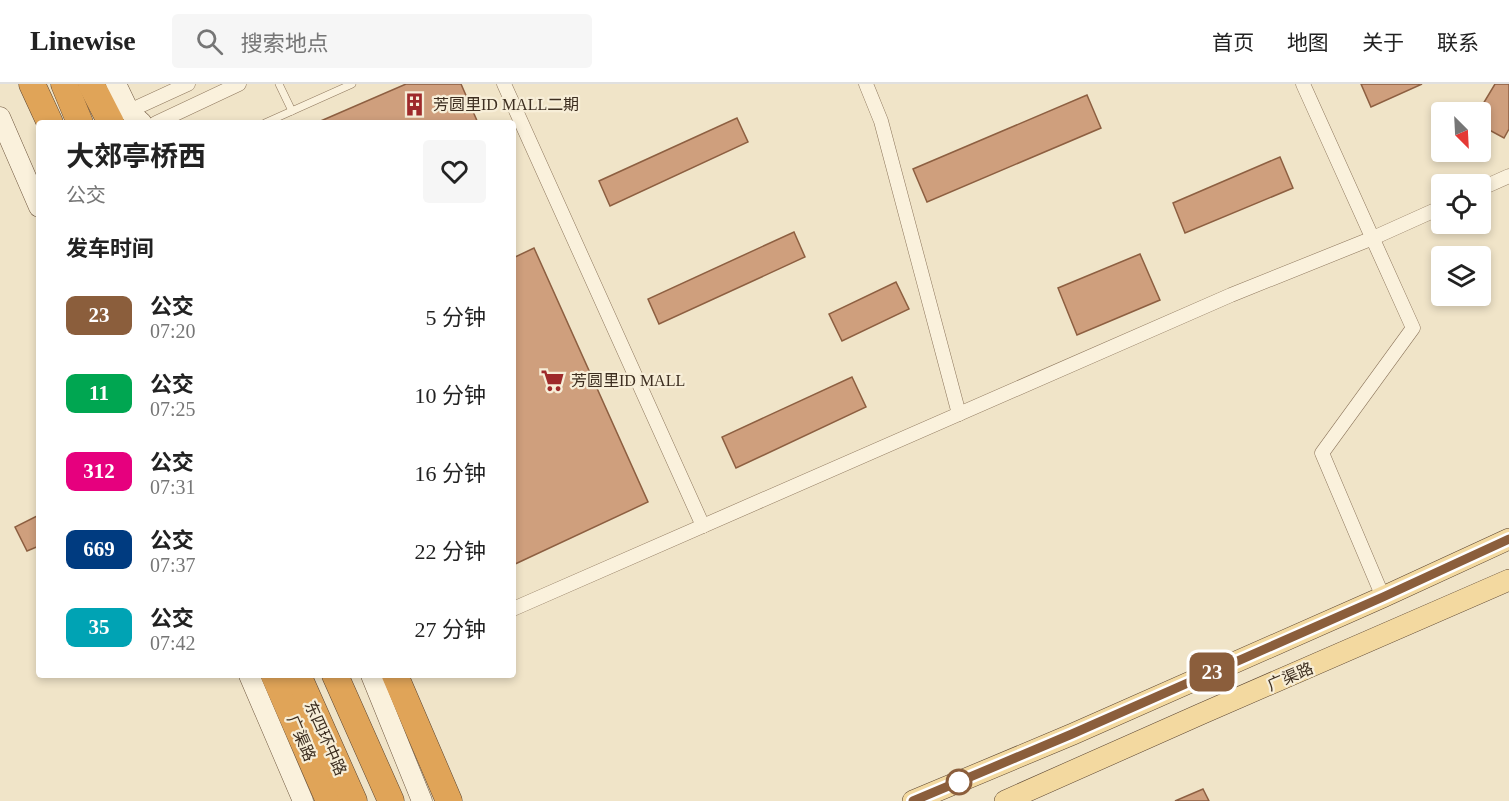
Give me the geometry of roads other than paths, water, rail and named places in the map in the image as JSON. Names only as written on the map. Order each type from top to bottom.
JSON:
[{"type":"highway","points":[[32,84],[43,120]]},
{"type":"highway","points":[[32,84],[49,120]]},
{"type":"highway","points":[[64,84],[79,120]]},
{"type":"highway","points":[[91,84],[121,116]]},
{"type":"highway","name":"广渠路","points":[[275,678],[329,801]]},
{"type":"highway","name":"东四环中路","points":[[336,678],[391,801]]},
{"type":"highway","points":[[396,678],[449,801]]},
{"type":"highway","name":"东四环中路","points":[[302,684],[354,801]]},
{"type":"main road","points":[[116,84],[121,116]]},
{"type":"main road","points":[[0,117],[6,148],[36,202]]},
{"type":"main road","points":[[913,801],[1072,734],[1509,539]]},
{"type":"main road","name":"广渠路","points":[[1010,800],[1509,580]]},
{"type":"main road","points":[[250,678],[303,801]]},
{"type":"main road","points":[[372,678],[422,801]]},
{"type":"street","points":[[121,116],[188,84]]},
{"type":"street","points":[[162,120],[239,84]]},
{"type":"street","points":[[504,84],[703,526]]},
{"type":"street","points":[[866,84],[881,121],[959,414]]},
{"type":"street","points":[[1303,84],[1413,328],[1322,453],[1383,597]]},
{"type":"street","points":[[1491,184],[1509,176]]},
{"type":"street","points":[[516,608],[1231,295],[1373,238],[1431,212]]},
{"type":"lane","points":[[279,84],[292,111]]},
{"type":"lane","points":[[271,120],[352,84]]},
{"type":"lane","points":[[282,115],[284,120]]},
{"type":"place","name":"芳圆里ID MALL二期","points":[[415,104]]},
{"type":"place","name":"芳圆里ID MALL","points":[[553,380]]}]
